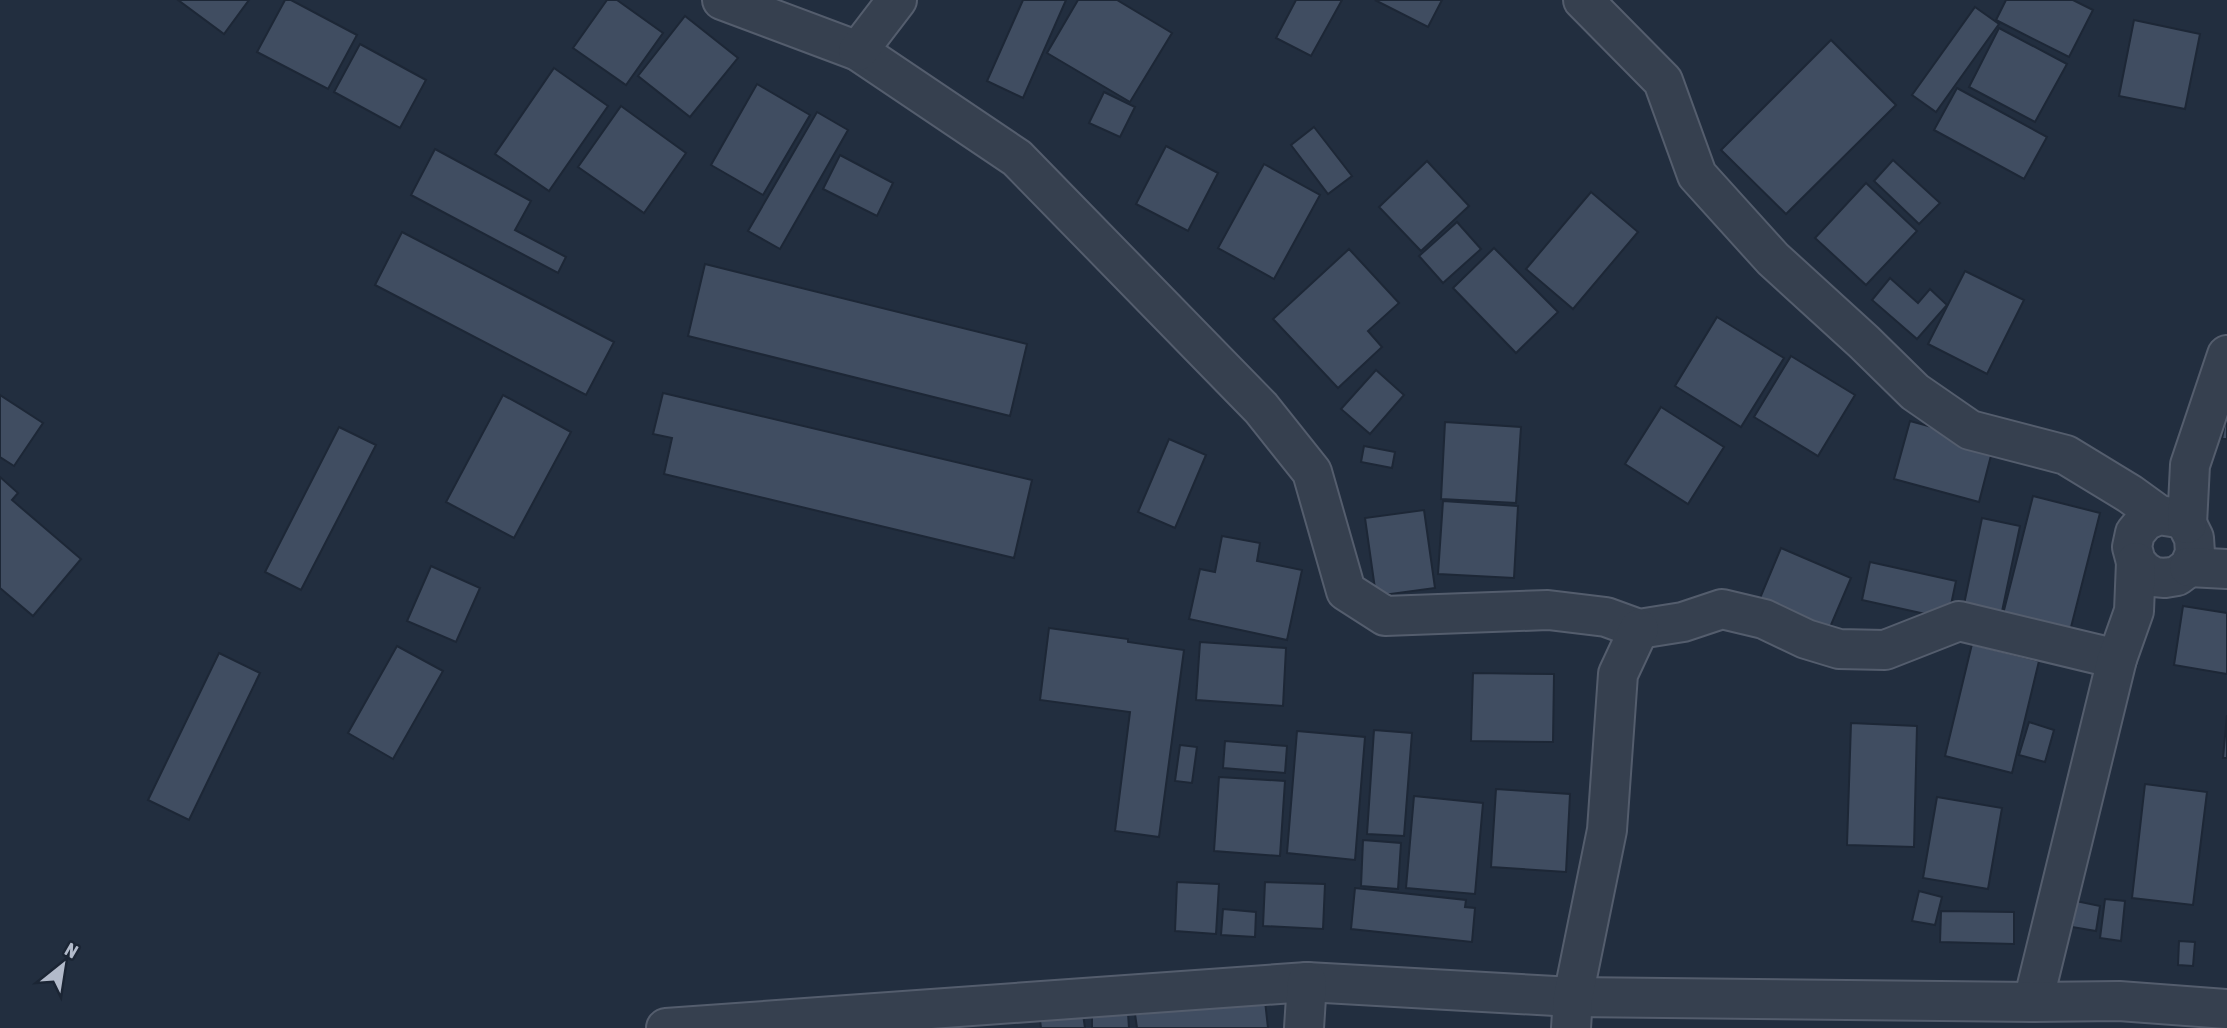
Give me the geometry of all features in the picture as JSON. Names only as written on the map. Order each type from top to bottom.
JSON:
[{"type":"street","points":[[722,0],[858,51],[1017,158],[1261,408],[1312,472],[1346,591],[1385,616],[1548,610],[1606,617],[1639,629],[1683,622],[1722,609],[1764,620],[1806,639],[1839,649],[1885,650],[1959,621],[2117,659]]},
{"type":"street","points":[[858,51],[897,0]]},
{"type":"street","points":[[1583,0],[1663,81],[1696,174],[1773,259],[1915,393],[1970,430],[2066,455],[2170,537],[2227,569]]},
{"type":"street","points":[[2034,1002],[2117,659],[2134,611],[2170,537],[2190,465],[2227,355]]},
{"type":"street","points":[[1572,1012],[1607,830],[1618,674],[1639,629]]},
{"type":"street","points":[[1304,1028],[1307,982]]},
{"type":"street","points":[[666,1028],[1307,982],[1572,1012],[2034,1002],[2118,1014],[2227,1009]]},
{"type":"building","points":[[178,0],[249,0],[224,34]]},
{"type":"building","points":[[285,0],[291,0],[357,35],[328,89],[257,52]]},
{"type":"building","points":[[607,0],[617,0],[663,33],[626,85],[573,48]]},
{"type":"building","points":[[1023,0],[1066,0],[1023,98],[987,81]]},
{"type":"building","points":[[1078,0],[1117,0],[1172,33],[1130,102],[1047,53]]},
{"type":"building","points":[[1296,0],[1342,0],[1311,56],[1276,38]]},
{"type":"building","points":[[1375,0],[1442,0],[1428,27]]},
{"type":"building","points":[[2006,0],[2073,0],[2093,10],[2069,57],[1996,20]]},
{"type":"building","points":[[1975,7],[1999,24],[1936,112],[1912,95]]},
{"type":"building","points":[[685,16],[738,58],[690,117],[638,76]]},
{"type":"building","points":[[2134,20],[2200,34],[2185,109],[2119,96]]},
{"type":"building","points":[[1999,28],[2067,64],[2035,122],[1969,87]]},
{"type":"building","points":[[1831,40],[1896,105],[1786,214],[1721,150]]},
{"type":"building","points":[[360,44],[426,80],[400,128],[334,92]]},
{"type":"building","points":[[554,68],[608,106],[549,191],[495,154]]},
{"type":"building","points":[[757,84],[810,115],[763,195],[711,165]]},
{"type":"building","points":[[1957,88],[2047,137],[2024,179],[1934,130]]},
{"type":"building","points":[[1104,92],[1135,107],[1120,137],[1089,123]]},
{"type":"building","points":[[621,106],[686,153],[644,213],[578,167]]},
{"type":"building","points":[[817,112],[848,130],[780,249],[748,231]]},
{"type":"building","points":[[1314,127],[1352,176],[1328,194],[1291,145]]},
{"type":"building","points":[[1166,146],[1218,173],[1188,231],[1136,204]]},
{"type":"building","points":[[435,149],[531,201],[515,230],[566,257],[558,273],[411,195]]},
{"type":"building","points":[[840,155],[893,183],[877,216],[823,189]]},
{"type":"building","points":[[1893,160],[1940,203],[1919,224],[1874,181]]},
{"type":"building","points":[[1427,161],[1469,206],[1421,251],[1379,207]]},
{"type":"building","points":[[1264,164],[1320,195],[1274,279],[1218,248]]},
{"type":"building","points":[[1866,183],[1917,231],[1866,285],[1815,238]]},
{"type":"building","points":[[1591,192],[1638,232],[1573,309],[1526,269]]},
{"type":"building","points":[[1457,222],[1481,249],[1443,283],[1419,256]]},
{"type":"building","points":[[402,232],[614,342],[586,395],[375,285]]},
{"type":"building","points":[[1494,248],[1558,312],[1516,353],[1453,288]]},
{"type":"building","points":[[1349,249],[1399,303],[1368,331],[1382,347],[1338,388],[1273,319]]},
{"type":"building","points":[[705,264],[1027,344],[1010,416],[688,336]]},
{"type":"building","points":[[1965,271],[2024,300],[1987,374],[1928,344]]},
{"type":"building","points":[[1890,278],[1918,303],[1930,289],[1947,305],[1917,339],[1872,300]]},
{"type":"building","points":[[1717,317],[1784,358],[1741,427],[1675,386]]},
{"type":"building","points":[[1791,356],[1855,395],[1818,456],[1754,417]]},
{"type":"building","points":[[1376,370],[1404,395],[1370,434],[1341,409]]},
{"type":"building","points":[[663,393],[1032,480],[1014,558],[664,474],[672,438],[653,434]]},
{"type":"building","points":[[0,395],[43,423],[14,466],[0,457]]},
{"type":"building","points":[[503,395],[571,432],[514,538],[446,502]]},
{"type":"building","points":[[1661,407],[1724,447],[1688,504],[1625,464]]},
{"type":"building","points":[[2227,412],[2227,439],[2222,439]]},
{"type":"building","points":[[1910,421],[1994,444],[1979,502],[1894,479]]},
{"type":"building","points":[[1445,422],[1521,427],[1516,503],[1441,499]]},
{"type":"building","points":[[339,427],[376,445],[301,590],[265,572]]},
{"type":"building","points":[[1169,439],[1206,455],[1175,528],[1138,512]]},
{"type":"building","points":[[1364,446],[1395,452],[1392,468],[1361,462]]},
{"type":"building","points":[[0,477],[18,493],[12,500],[81,559],[33,616],[0,588]]},
{"type":"building","points":[[2033,496],[2100,513],[2068,639],[2001,622]]},
{"type":"building","points":[[1443,501],[1518,506],[1514,578],[1438,574]]},
{"type":"building","points":[[1424,510],[1435,588],[1376,596],[1365,518]]},
{"type":"building","points":[[1982,518],[2020,526],[2000,621],[1962,614]]},
{"type":"building","points":[[1222,536],[1260,543],[1257,561],[1302,570],[1287,640],[1189,619],[1200,569],[1215,572]]},
{"type":"building","points":[[1781,548],[1851,578],[1825,639],[1755,610]]},
{"type":"building","points":[[1870,562],[1956,581],[1948,619],[1862,600]]},
{"type":"building","points":[[431,566],[480,588],[456,642],[407,621]]},
{"type":"building","points":[[2183,606],[2227,613],[2227,674],[2174,665]]},
{"type":"building","points":[[1049,628],[1184,650],[1159,837],[1115,831],[1130,712],[1040,700]]},
{"type":"building","points":[[1200,642],[1286,648],[1283,706],[1196,700]]},
{"type":"building","points":[[1972,644],[2039,661],[2012,773],[1945,756]]},
{"type":"building","points":[[397,646],[443,671],[393,759],[348,733]]},
{"type":"building","points":[[219,653],[260,673],[189,820],[148,800]]},
{"type":"building","points":[[1473,673],[1554,674],[1553,742],[1471,741]]},
{"type":"building","points":[[2227,715],[2227,758],[2223,758]]},
{"type":"building","points":[[2029,722],[2054,730],[2045,762],[2019,755]]},
{"type":"building","points":[[1851,723],[1917,726],[1914,847],[1847,845]]},
{"type":"building","points":[[1374,730],[1412,733],[1404,836],[1367,834]]},
{"type":"building","points":[[1297,731],[1365,737],[1355,860],[1287,853]]},
{"type":"building","points":[[1225,741],[1287,746],[1285,773],[1223,768]]},
{"type":"building","points":[[1180,745],[1197,747],[1192,783],[1175,781]]},
{"type":"building","points":[[1219,777],[1285,781],[1280,856],[1214,851]]},
{"type":"building","points":[[2145,784],[2207,792],[2193,905],[2132,898]]},
{"type":"building","points":[[1496,789],[1570,794],[1566,872],[1491,867]]},
{"type":"building","points":[[1414,796],[1483,803],[1475,894],[1406,888]]},
{"type":"building","points":[[1937,797],[2002,808],[1988,889],[1923,878]]},
{"type":"building","points":[[1363,840],[1401,843],[1398,889],[1361,886]]},
{"type":"building","points":[[1177,882],[1219,884],[1216,934],[1175,931]]},
{"type":"building","points":[[1265,882],[1325,884],[1323,929],[1263,926]]},
{"type":"building","points":[[1355,888],[1466,900],[1465,907],[1475,908],[1472,942],[1351,929]]},
{"type":"building","points":[[1919,891],[1942,897],[1935,925],[1912,921]]},
{"type":"building","points":[[2105,899],[2125,901],[2121,941],[2100,938]]},
{"type":"building","points":[[2076,901],[2100,906],[2096,931],[2072,927]]},
{"type":"building","points":[[1223,909],[1256,912],[1255,937],[1221,935]]},
{"type":"building","points":[[1941,911],[2014,912],[2014,944],[1940,942]]},
{"type":"building","points":[[2179,941],[2195,942],[2193,966],[2178,965]]},
{"type":"building","points":[[1265,1001],[1268,1028],[1137,1028],[1135,1014]]},
{"type":"building","points":[[1128,1013],[1129,1028],[1092,1028],[1092,1014]]},
{"type":"building","points":[[1083,1014],[1085,1028],[1041,1028],[1040,1020]]}]
